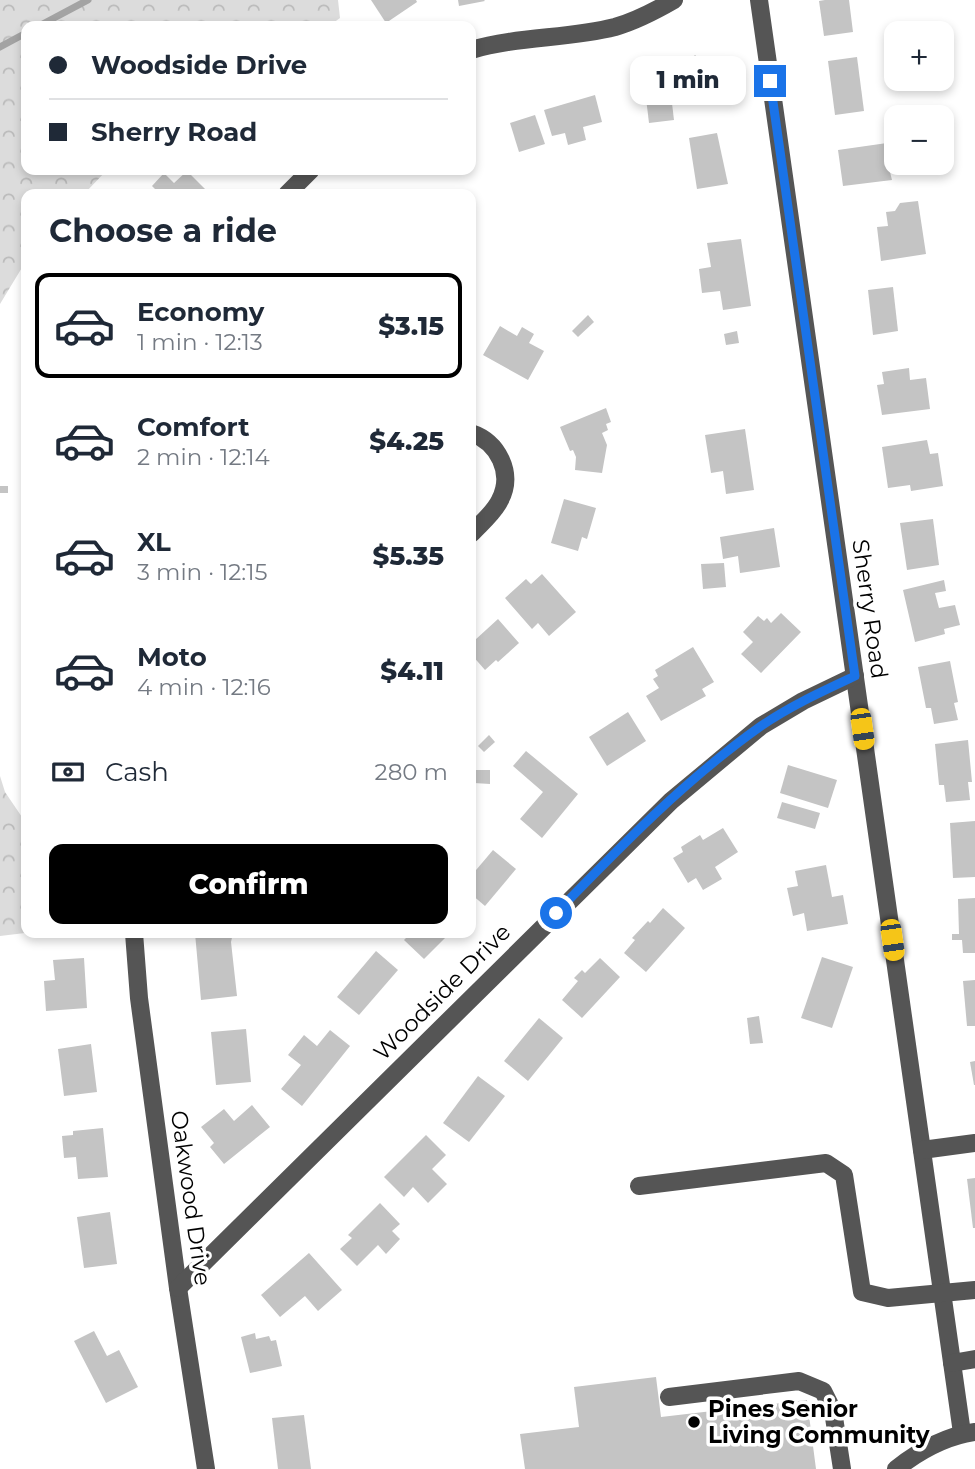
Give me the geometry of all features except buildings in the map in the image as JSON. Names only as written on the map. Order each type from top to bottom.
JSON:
[{"type":"street","points":[[476,49],[509,41],[613,27],[633,21],[674,0]]},
{"type":"street","name":"Sherry Road","points":[[759,0],[952,1363],[969,1433]]},
{"type":"street","points":[[292,189],[306,175]]},
{"type":"street","points":[[476,436],[496,449],[502,459],[506,481],[500,502],[476,528]]},
{"type":"street","name":"Woodside Drive","points":[[178,1288],[671,801],[761,726],[803,701],[855,676]]},
{"type":"street","name":"Oakwood Drive","points":[[134,938],[139,998],[178,1288],[206,1469]]},
{"type":"street","points":[[922,1150],[975,1143]]},
{"type":"street","points":[[639,1186],[826,1163],[844,1175],[862,1292],[888,1298],[975,1290]]},
{"type":"street","points":[[952,1363],[975,1359]]},
{"type":"street","points":[[669,1397],[799,1381],[824,1391],[833,1411],[842,1469]]},
{"type":"street","points":[[896,1469],[913,1455],[969,1433]]},
{"type":"green space","points":[[0,0],[338,0],[340,18],[336,21],[21,21],[21,175],[102,175],[89,189],[21,189],[21,269],[0,304]]},
{"type":"green space","points":[[0,776],[5,792],[21,816],[21,933],[0,936]]},
{"type":"waterway","points":[[48,21],[88,0]]},
{"type":"waterway","points":[[0,47],[21,36]]},
{"type":"place","name":"Pines Senior Living Community","points":[[694,1422]]},
{"type":"route","points":[[556,913],[658,812],[719,759],[782,713],[855,676],[770,81]]}]
